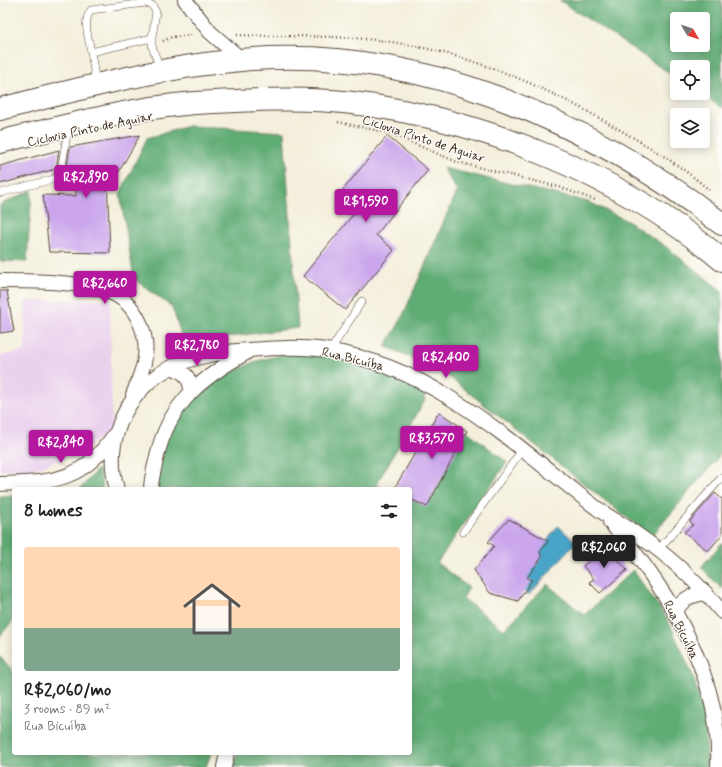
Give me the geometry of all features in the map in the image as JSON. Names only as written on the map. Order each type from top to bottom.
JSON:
[{"type":"main road","points":[[0,109],[161,72],[242,60],[282,58],[329,60],[376,66],[421,74],[469,87],[529,109],[592,139],[639,165],[686,196],[722,224]]},
{"type":"main road","points":[[0,142],[69,125],[143,110],[187,104],[255,101],[331,101],[371,106],[456,124],[507,140],[567,165],[622,192],[668,220],[722,260]]},
{"type":"street","points":[[185,0],[210,32],[242,60]]},
{"type":"street","points":[[0,281],[33,281],[90,288],[110,292],[123,300],[134,311],[142,327],[145,344],[144,362],[130,402]]},
{"type":"street","name":"Rua Bicuíba","points":[[116,487],[113,476],[116,432],[130,402],[156,375],[171,367],[196,358],[218,353],[299,348],[330,351],[362,358],[419,379],[449,397],[522,450],[600,511],[638,534],[706,593],[722,612]]},
{"type":"street","name":"Rua Bicuíba","points":[[150,487],[160,442],[170,420],[191,390],[220,368],[252,350]]},
{"type":"street","points":[[171,367],[187,375],[190,381],[191,390]]},
{"type":"street","points":[[0,484],[50,481],[81,470],[95,460],[116,432]]},
{"type":"street","name":"Rua Bicuíba","points":[[600,511],[651,574],[689,638],[709,686],[719,727],[718,767]]},
{"type":"street","points":[[675,613],[680,603],[686,598],[706,593]]},
{"type":"street","points":[[224,767],[227,755]]},
{"type":"lane","points":[[96,86],[86,22],[87,15],[91,10],[145,3],[152,5],[156,12],[152,46],[161,72]]},
{"type":"lane","points":[[91,52],[152,38]]},
{"type":"lane","points":[[0,193],[54,179],[61,172],[69,125]]},
{"type":"lane","points":[[330,351],[362,301]]},
{"type":"lane","points":[[463,532],[522,450]]},
{"type":"lane","points":[[658,550],[722,477]]},
{"type":"path","name":"Ciclovia Pinto de Aguiar","points":[[333,122],[389,133],[457,162],[559,187],[599,202]]},
{"type":"shaded area","points":[[110,299],[112,431],[75,454],[37,468],[0,470],[0,394],[3,393],[0,356],[25,351],[25,301]]},
{"type":"green space","points":[[559,0],[722,0],[722,108],[710,100],[710,60],[670,60],[670,73]]},
{"type":"green space","points":[[188,126],[284,132],[298,328],[212,339],[185,347],[172,307],[134,279],[120,194],[147,138]]},
{"type":"green space","points":[[443,168],[589,202],[629,222],[665,246],[722,291],[722,453],[651,537],[443,372],[385,346],[400,322],[457,191]]},
{"type":"green space","points":[[32,190],[27,262],[0,261],[0,205]]},
{"type":"green space","points":[[321,345],[418,378],[425,400],[376,485],[381,487],[156,487],[165,437],[188,403],[222,376],[257,361]]},
{"type":"green space","points":[[467,431],[507,462],[437,563],[469,588],[463,598],[504,630],[547,584],[584,615],[633,570],[668,620],[693,676],[706,723],[707,767],[233,767],[237,755],[412,755],[412,500],[426,506]]},
{"type":"green space","points":[[98,469],[102,487],[82,487]]},
{"type":"green space","points":[[12,495],[12,622],[0,636],[0,496]]},
{"type":"green space","points":[[722,543],[722,589],[701,567]]},
{"type":"green space","points":[[0,657],[12,670],[12,755],[210,755],[206,767],[0,767]]},
{"type":"water","points":[[558,526],[576,542],[529,595],[516,583]]},
{"type":"building","points":[[140,135],[117,175],[107,177],[110,253],[49,252],[43,195],[76,196],[73,165],[67,166],[70,147]]},
{"type":"building","points":[[387,136],[428,170],[376,235],[394,250],[345,310],[303,276],[356,211],[338,196]]},
{"type":"building","points":[[59,150],[56,169],[0,184],[0,166]]},
{"type":"building","points":[[0,291],[7,291],[14,331],[0,333]]},
{"type":"building","points":[[439,412],[467,431],[427,507],[412,500],[412,487],[395,487]]},
{"type":"building","points":[[715,493],[722,499],[722,535],[708,551],[684,532],[693,525],[690,521]]},
{"type":"building","points":[[509,519],[548,541],[540,552],[542,557],[527,578],[532,580],[518,601],[490,593],[474,570],[494,546],[488,542]]},
{"type":"building","points":[[606,546],[627,570],[600,593],[589,582],[594,579],[583,566]]}]
